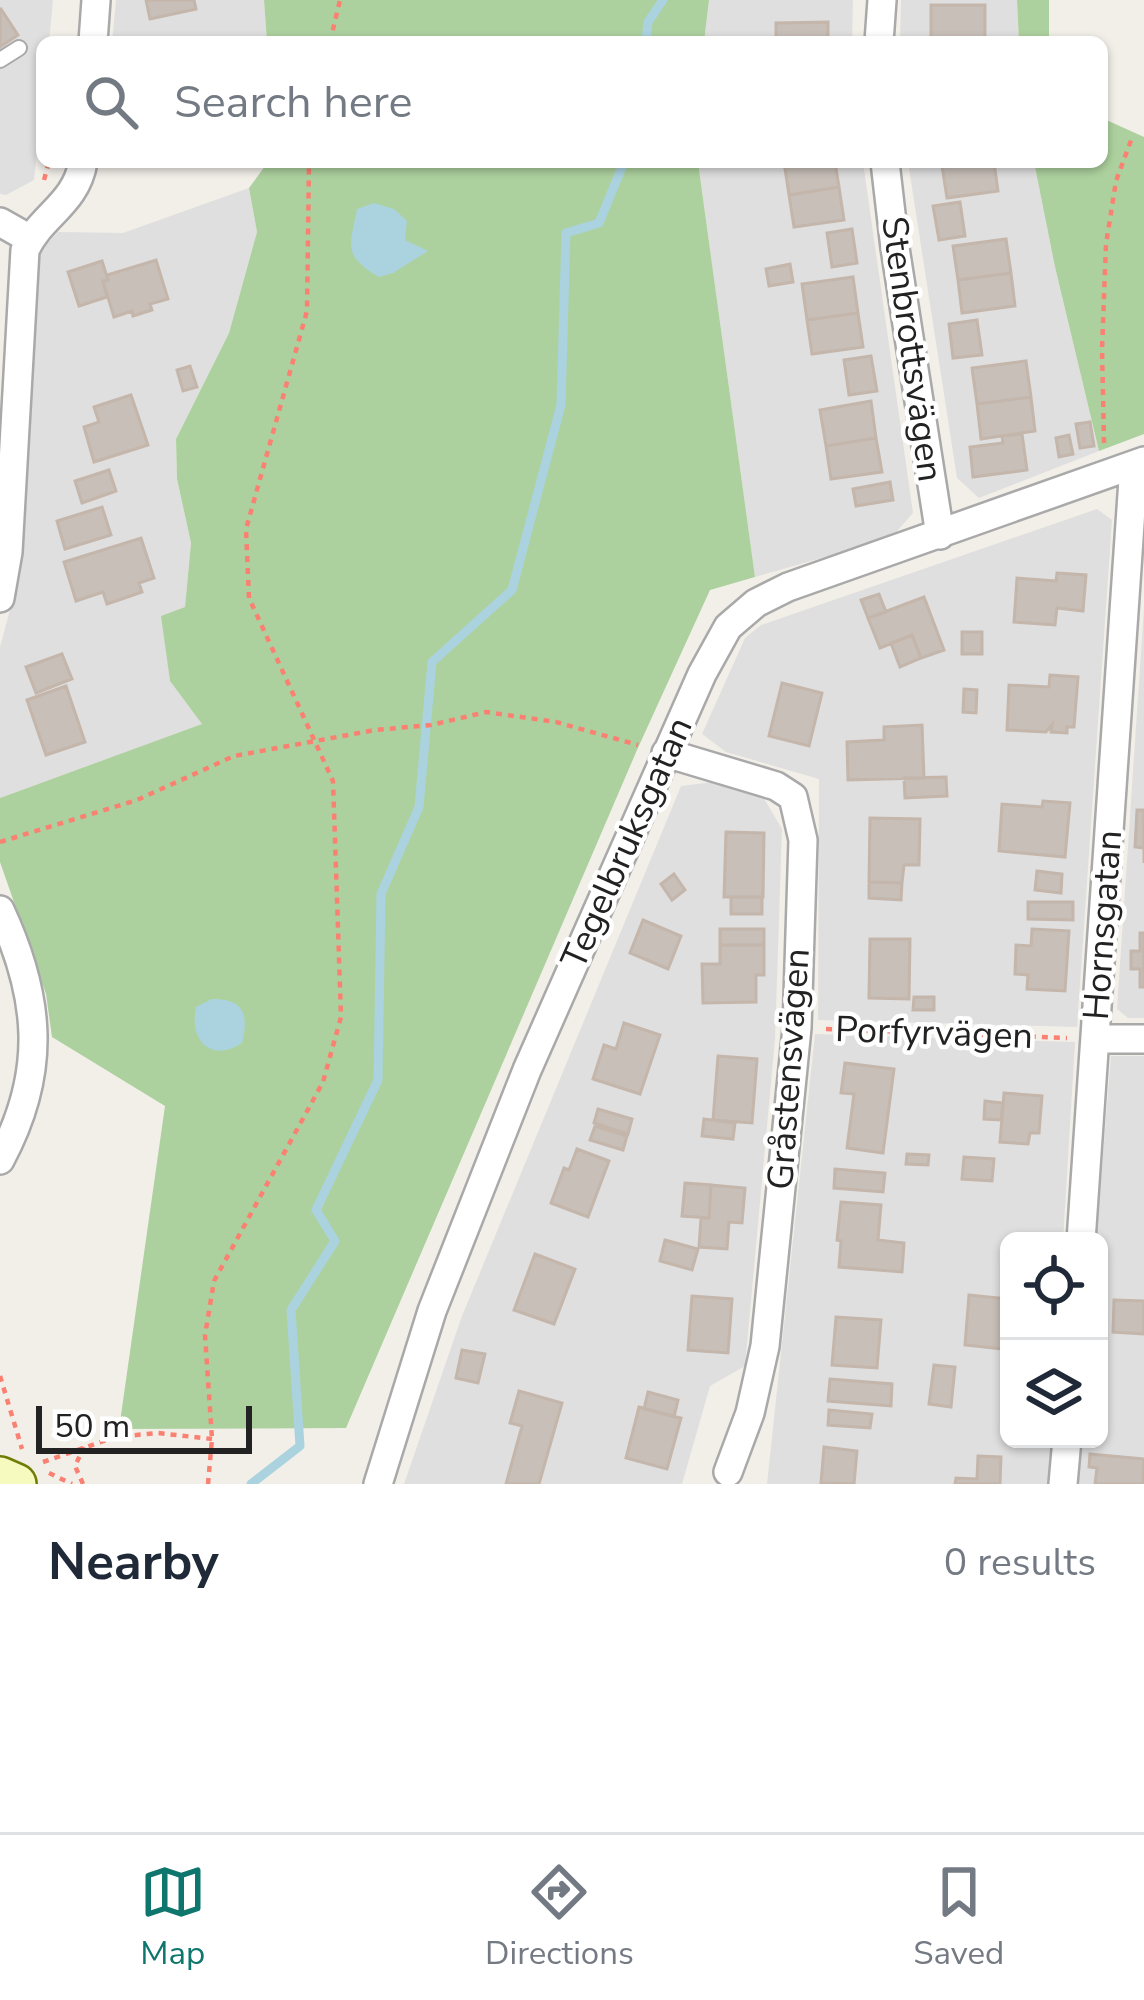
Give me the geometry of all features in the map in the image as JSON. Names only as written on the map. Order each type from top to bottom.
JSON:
[{"type":"street","points":[[93,36],[96,0]]},
{"type":"street","points":[[880,36],[881,0]]},
{"type":"street","points":[[0,598],[8,552],[6,481],[26,250],[30,239],[72,195],[82,168]]},
{"type":"street","name":"Stenbrottsvägen","points":[[886,168],[940,535]]},
{"type":"street","points":[[0,222],[30,239]]},
{"type":"street","name":"Tegelbruksgatan","points":[[378,1484],[432,1310],[527,1070],[666,753],[728,626],[756,603],[788,587],[1139,463]]},
{"type":"street","name":"Hornsgatan","points":[[1082,1232],[1139,463]]},
{"type":"street","name":"Gråstensvägen","points":[[666,753],[776,786],[794,797],[803,840],[797,1028],[765,1346],[750,1413],[728,1472]]},
{"type":"street","points":[[0,910],[26,975],[34,1040],[25,1104],[0,1160]]},
{"type":"street","points":[[1095,1039],[1144,1039]]},
{"type":"street","points":[[1064,1484],[1066,1448]]},
{"type":"lane","points":[[0,60],[19,47]]},
{"type":"path","points":[[331,36],[340,0]]},
{"type":"path","points":[[1105,476],[1106,244],[1116,181],[1133,135]]},
{"type":"path","points":[[208,1484],[212,1439],[206,1334],[214,1281],[323,1082],[341,1017],[333,781],[249,598],[246,529],[307,310],[309,168]]},
{"type":"path","points":[[0,842],[137,800],[234,756],[486,712],[556,722],[666,753]]},
{"type":"path","name":"Porfyrvägen","points":[[797,1028],[1095,1039]]},
{"type":"path","points":[[0,1376],[20,1446],[19,1470],[115,1437],[158,1433],[212,1439]]},
{"type":"path","points":[[83,1484],[76,1466],[84,1447]]},
{"type":"shaded area","points":[[0,0],[53,0],[50,36],[36,36],[34,180],[0,194]]},
{"type":"shaded area","points":[[116,0],[264,0],[267,36],[113,36]]},
{"type":"shaded area","points":[[709,0],[853,0],[852,36],[705,36]]},
{"type":"shaded area","points":[[901,0],[1017,0],[1019,36],[900,36]]},
{"type":"shaded area","points":[[699,168],[864,168],[913,513],[891,538],[755,577]]},
{"type":"shaded area","points":[[909,168],[1035,168],[1099,451],[979,498],[957,478]]},
{"type":"shaded area","points":[[249,188],[257,232],[229,333],[176,439],[177,479],[191,543],[185,607],[162,617],[170,681],[203,724],[0,798],[0,647],[19,577],[34,258],[58,232],[123,233]]},
{"type":"shaded area","points":[[1097,509],[1112,520],[1077,1027],[818,1020],[819,779],[726,752],[702,734],[745,638],[761,625]]},
{"type":"shaded area","points":[[1144,608],[1144,1018],[1128,1018],[1117,1009]]},
{"type":"shaded area","points":[[713,782],[763,797],[782,829],[775,1039],[745,1366],[710,1386],[682,1484],[404,1484],[462,1316],[681,786]]},
{"type":"shaded area","points":[[815,1034],[1075,1042],[1064,1232],[1000,1232],[1000,1448],[1050,1448],[1048,1484],[767,1484]]},
{"type":"shaded area","points":[[1111,1056],[1144,1056],[1144,1484],[1077,1484],[1080,1448],[1108,1448],[1108,1232],[1097,1232]]},
{"type":"green space","points":[[264,0],[709,0],[705,36],[267,36]]},
{"type":"green space","points":[[1017,0],[1049,0],[1049,36],[1019,36]]},
{"type":"green space","points":[[1108,121],[1144,137],[1144,434],[1099,451],[1035,168],[1108,168]]},
{"type":"green space","points":[[264,168],[699,168],[755,577],[710,590],[346,1428],[119,1429],[165,1106],[52,1037],[46,994],[0,862],[0,798],[202,724],[170,681],[161,616],[185,607],[191,543],[177,479],[176,439],[229,333],[257,232],[249,188]]},
{"type":"water","points":[[374,203],[394,209],[407,221],[405,240],[428,251],[379,277],[359,262],[352,249],[357,209]]},
{"type":"water","points":[[212,999],[231,1002],[242,1010],[242,1043],[231,1049],[212,1049],[199,1039],[196,1007]]},
{"type":"building","points":[[146,0],[194,0],[196,9],[150,19]]},
{"type":"building","points":[[931,5],[985,5],[985,36],[931,36]]},
{"type":"building","points":[[0,10],[18,35],[0,47]]},
{"type":"building","points":[[828,22],[828,36],[776,36],[776,23]]},
{"type":"building","points":[[785,168],[836,168],[839,187],[789,195]]},
{"type":"building","points":[[942,168],[995,168],[998,191],[947,198]]},
{"type":"building","points":[[839,187],[844,220],[794,227],[789,195]]},
{"type":"building","points":[[960,202],[965,236],[939,240],[933,206]]},
{"type":"building","points":[[852,229],[857,263],[832,267],[827,233]]},
{"type":"building","points":[[1006,239],[1011,273],[958,280],[953,246]]},
{"type":"building","points":[[156,260],[168,299],[150,304],[152,310],[114,317],[103,281],[108,280],[107,275]]},
{"type":"building","points":[[102,261],[107,297],[79,306],[68,272]]},
{"type":"building","points":[[790,264],[793,282],[769,286],[766,269]]},
{"type":"building","points":[[1011,273],[1015,306],[962,313],[958,280]]},
{"type":"building","points":[[853,277],[858,313],[807,320],[802,284]]},
{"type":"building","points":[[858,313],[863,347],[812,354],[807,320]]},
{"type":"building","points":[[977,320],[982,355],[953,358],[949,324]]},
{"type":"building","points":[[871,356],[877,391],[849,395],[844,360]]},
{"type":"building","points":[[1026,361],[1031,397],[977,404],[972,368]]},
{"type":"building","points":[[190,366],[197,387],[183,391],[177,370]]},
{"type":"building","points":[[131,395],[148,445],[94,462],[84,427],[99,422],[94,407]]},
{"type":"building","points":[[1031,397],[1035,431],[981,439],[977,404]]},
{"type":"building","points":[[871,401],[876,438],[826,446],[820,410]]},
{"type":"building","points":[[1090,422],[1094,446],[1080,448],[1076,424]]},
{"type":"building","points":[[1022,434],[1027,470],[973,477],[970,447],[1003,443],[1002,436]]},
{"type":"building","points":[[1069,435],[1073,454],[1059,457],[1056,438]]},
{"type":"building","points":[[876,438],[882,472],[831,479],[826,446]]},
{"type":"building","points":[[109,470],[116,491],[82,503],[75,481]]},
{"type":"building","points":[[890,482],[893,500],[856,506],[853,489]]},
{"type":"building","points":[[102,507],[111,535],[65,549],[57,521]]},
{"type":"building","points":[[141,538],[154,578],[139,583],[142,592],[107,604],[103,592],[76,601],[64,562]]},
{"type":"building","points":[[1057,573],[1086,575],[1083,611],[1057,608],[1055,625],[1014,622],[1017,578],[1056,581]]},
{"type":"building","points":[[879,594],[886,612],[868,618],[861,600]]},
{"type":"building","points":[[924,597],[944,650],[921,658],[912,635],[880,648],[868,618]]},
{"type":"building","points":[[962,632],[982,632],[982,654],[962,654]]},
{"type":"building","points":[[912,635],[921,658],[900,667],[891,643]]},
{"type":"building","points":[[62,654],[72,679],[36,693],[26,667]]},
{"type":"building","points":[[1050,675],[1078,677],[1074,727],[1067,727],[1067,733],[1051,732],[1052,725],[1046,732],[1007,730],[1009,685],[1049,687]]},
{"type":"building","points":[[782,683],[822,693],[809,746],[769,736]]},
{"type":"building","points":[[66,686],[85,742],[46,755],[27,700]]},
{"type":"building","points":[[964,689],[977,690],[976,713],[963,712]]},
{"type":"building","points":[[922,725],[924,778],[848,780],[847,742],[884,740],[884,727]]},
{"type":"building","points":[[946,777],[947,796],[905,798],[904,778]]},
{"type":"building","points":[[1043,801],[1070,803],[1065,857],[999,851],[1002,804],[1042,807]]},
{"type":"building","points":[[1137,810],[1144,810],[1144,848],[1135,847]]},
{"type":"building","points":[[870,818],[920,819],[919,865],[904,865],[902,883],[869,882]]},
{"type":"building","points":[[726,832],[764,833],[763,897],[724,897]]},
{"type":"building","points":[[1037,871],[1062,874],[1061,893],[1035,890]]},
{"type":"building","points":[[674,874],[685,890],[672,900],[661,884]]},
{"type":"building","points":[[869,882],[902,883],[901,900],[869,898]]},
{"type":"building","points":[[731,897],[762,897],[762,914],[731,914]]},
{"type":"building","points":[[1028,902],[1073,902],[1073,920],[1028,919]]},
{"type":"building","points":[[643,920],[681,936],[668,969],[630,953]]},
{"type":"building","points":[[720,929],[764,929],[764,945],[720,945]]},
{"type":"building","points":[[1032,929],[1069,931],[1065,991],[1027,989],[1028,975],[1015,974],[1016,945],[1031,946]]},
{"type":"building","points":[[1140,933],[1144,933],[1144,987],[1140,987],[1140,969],[1131,969],[1131,951],[1140,951]]},
{"type":"building","points":[[870,939],[910,939],[909,999],[869,998]]},
{"type":"building","points":[[720,945],[764,945],[764,975],[756,975],[756,1002],[703,1003],[702,964],[720,964]]},
{"type":"building","points":[[914,997],[934,997],[934,1010],[913,1010]]},
{"type":"building","points":[[624,1023],[660,1035],[640,1094],[593,1079],[604,1045],[616,1049]]},
{"type":"building","points":[[718,1056],[757,1059],[752,1123],[713,1120]]},
{"type":"building","points":[[845,1063],[894,1069],[883,1153],[847,1148],[854,1094],[841,1093]]},
{"type":"building","points":[[1004,1093],[1042,1096],[1039,1133],[1030,1133],[1028,1144],[1000,1142]]},
{"type":"building","points":[[985,1101],[1003,1103],[1001,1120],[984,1119]]},
{"type":"building","points":[[598,1109],[632,1119],[628,1134],[594,1123]]},
{"type":"building","points":[[704,1119],[735,1123],[733,1139],[702,1136]]},
{"type":"building","points":[[595,1126],[627,1136],[623,1150],[590,1140]]},
{"type":"building","points":[[577,1149],[609,1161],[588,1217],[551,1203]]},
{"type":"building","points":[[907,1154],[929,1155],[928,1165],[906,1164]]},
{"type":"building","points":[[964,1157],[994,1159],[992,1181],[962,1179]]},
{"type":"building","points":[[835,1169],[885,1173],[883,1192],[834,1188]]},
{"type":"building","points":[[685,1183],[711,1185],[709,1218],[682,1216]]},
{"type":"building","points":[[711,1185],[745,1188],[742,1223],[729,1222],[727,1249],[699,1247],[701,1218],[709,1218]]},
{"type":"building","points":[[841,1202],[881,1205],[878,1240],[904,1243],[902,1272],[839,1267]]},
{"type":"building","points":[[665,1240],[698,1249],[692,1270],[660,1261]]},
{"type":"building","points":[[535,1254],[575,1269],[554,1324],[514,1310]]},
{"type":"building","points":[[969,1295],[1000,1298],[1000,1349],[965,1345]]},
{"type":"building","points":[[692,1296],[732,1299],[728,1353],[688,1350]]},
{"type":"building","points":[[1114,1300],[1144,1301],[1144,1334],[1113,1332]]},
{"type":"building","points":[[836,1317],[881,1320],[877,1368],[832,1365]]},
{"type":"building","points":[[462,1350],[485,1354],[478,1383],[456,1378]]},
{"type":"building","points":[[934,1365],[955,1367],[951,1407],[929,1404]]},
{"type":"building","points":[[830,1379],[892,1384],[891,1406],[828,1401]]},
{"type":"building","points":[[519,1391],[562,1403],[539,1484],[506,1484],[522,1426],[510,1423]]},
{"type":"building","points":[[648,1392],[678,1400],[674,1417],[644,1409]]},
{"type":"building","points":[[639,1407],[681,1418],[667,1469],[626,1458]]},
{"type":"building","points":[[829,1410],[872,1414],[870,1428],[828,1425]]},
{"type":"building","points":[[824,1447],[857,1451],[854,1484],[821,1483]]},
{"type":"building","points":[[1090,1454],[1144,1459],[1143,1484],[1095,1484],[1097,1468],[1089,1467]]},
{"type":"building","points":[[978,1456],[1001,1457],[1000,1484],[955,1484],[956,1478],[977,1479]]},
{"type":"waterway","points":[[647,36],[648,22],[663,0]]},
{"type":"waterway","points":[[251,1484],[300,1446],[291,1310],[335,1241],[316,1210],[378,1080],[381,894],[419,807],[432,662],[512,590],[561,405],[566,233],[599,223],[622,168]]}]
